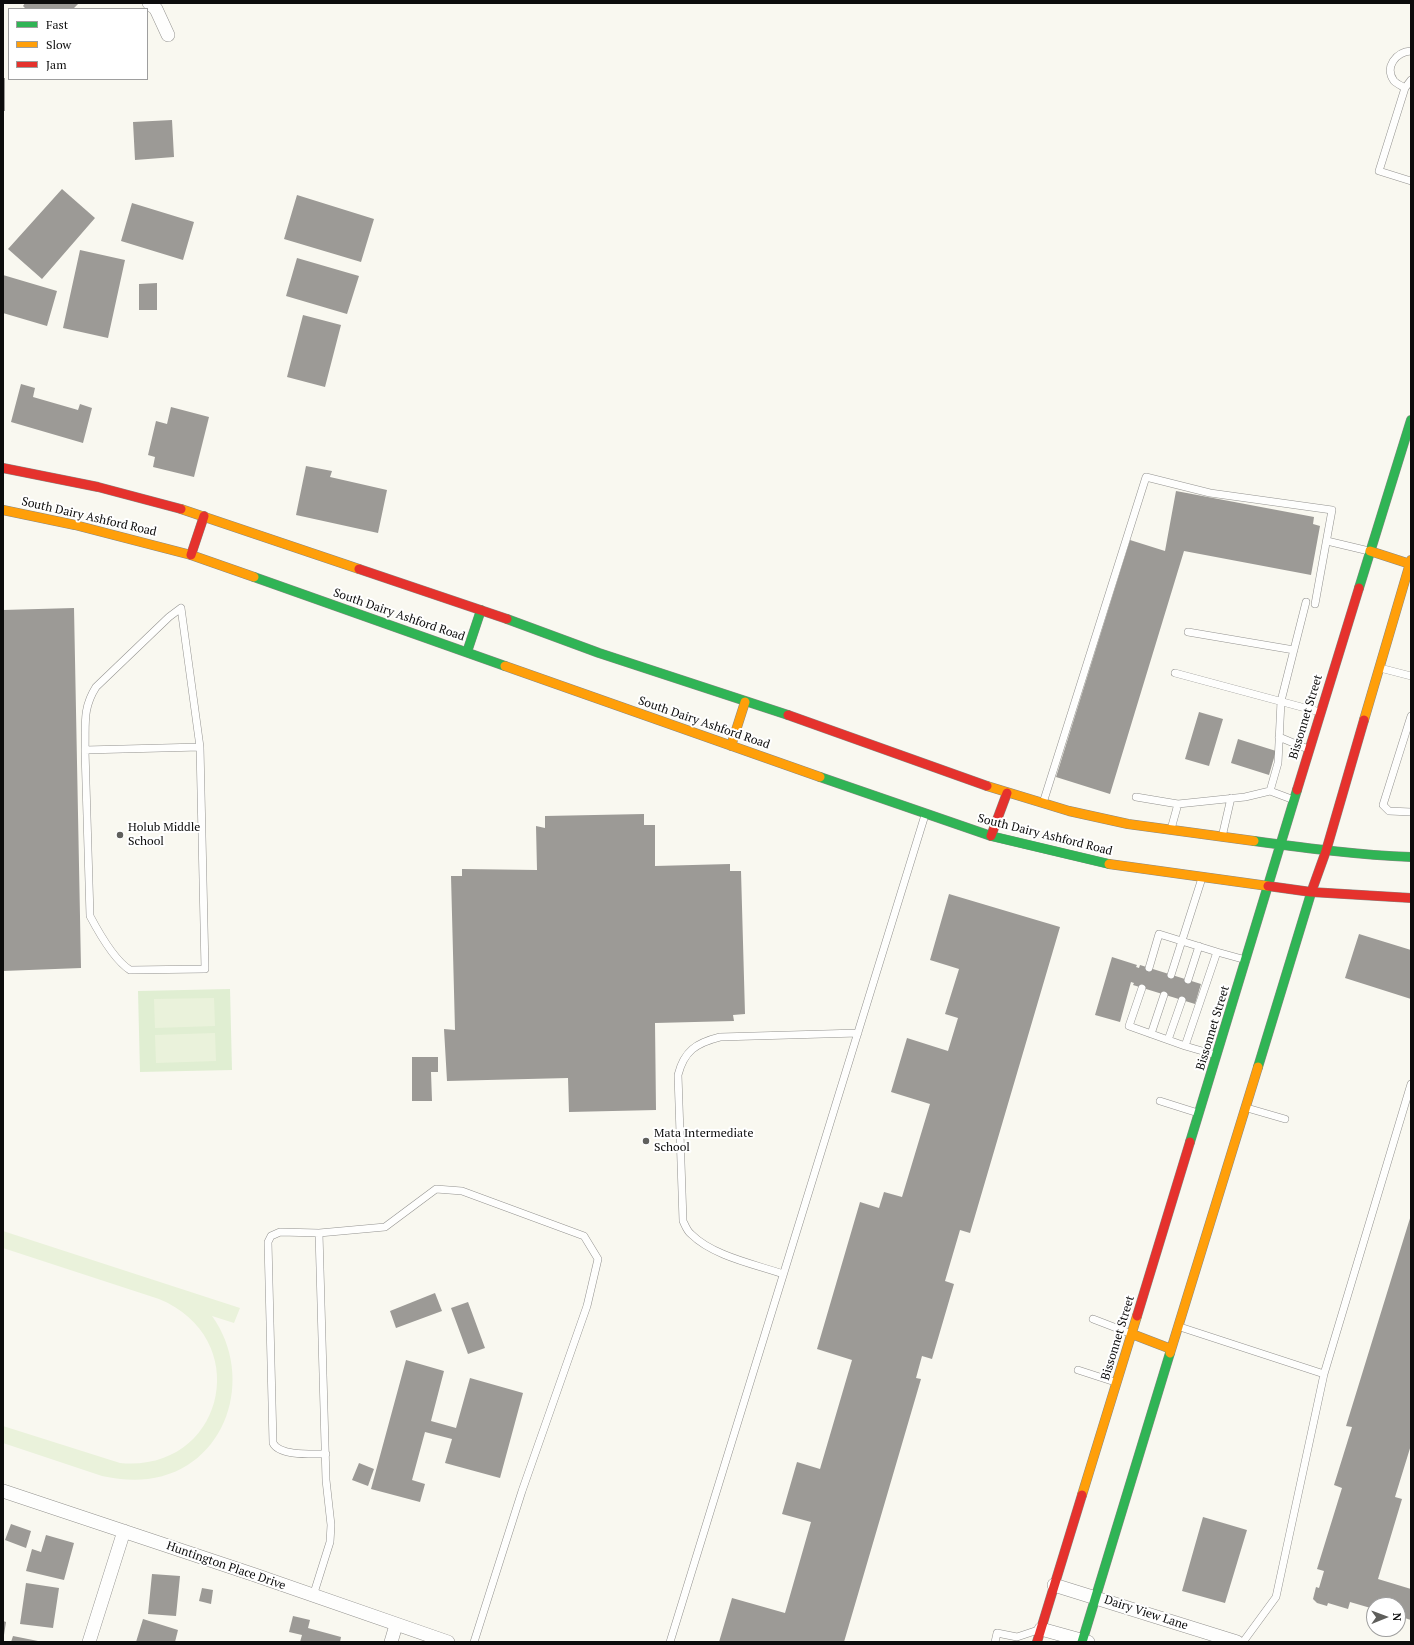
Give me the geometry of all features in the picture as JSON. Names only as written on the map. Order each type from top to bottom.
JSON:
[{"type":"main road","name":"Bissonnet Street","points":[[1037,1642],[1246,960],[1320,712],[1411,420]]},
{"type":"main road","points":[[3,468],[98,487],[204,516],[481,610],[600,653],[1007,793],[1043,804],[1128,824],[1326,851],[1411,857]]},
{"type":"main road","name":"South Dairy Ashford Road","points":[[3,510],[82,527],[191,555],[731,746],[991,836],[1110,864],[1310,892],[1411,898]]},
{"type":"main road","points":[[191,555],[204,516]]},
{"type":"main road","points":[[1084,1641],[1095,1597],[1172,1349],[1310,892],[1326,851],[1411,562],[1370,551]]},
{"type":"main road","points":[[467,652],[481,610]]},
{"type":"main road","points":[[731,746],[745,702]]},
{"type":"main road","points":[[991,836],[1007,793]]},
{"type":"main road","points":[[1132,1334],[1172,1349]]},
{"type":"street","points":[[150,3],[156,9],[168,35]]},
{"type":"street","name":"Huntington Place Drive","points":[[3,1492],[124,1531],[448,1642]]},
{"type":"street","points":[[89,1642],[124,1531]]},
{"type":"street","name":"Dairy View Lane","points":[[1054,1585],[1237,1642]]},
{"type":"street","points":[[391,1642],[396,1625]]},
{"type":"street","points":[[1041,1628],[1084,1641]]},
{"type":"lane","points":[[1405,88],[1395,82],[1392,76],[1391,63],[1396,57],[1406,51],[1411,51]]},
{"type":"lane","points":[[1411,80],[1405,88],[1379,171],[1411,181]]},
{"type":"lane","points":[[1043,804],[1146,477],[1210,493],[1332,510],[1315,604]]},
{"type":"lane","points":[[1327,541],[1370,551]]},
{"type":"lane","points":[[1270,791],[1278,763],[1281,702],[1306,602]]},
{"type":"lane","points":[[182,608],[200,747],[205,969],[130,970],[124,966],[97,930],[90,916],[85,750],[86,712],[88,700],[96,687],[169,618],[182,608]]},
{"type":"lane","points":[[1188,632],[1294,650]]},
{"type":"lane","points":[[1379,668],[1411,676]]},
{"type":"lane","points":[[1175,673],[1320,712]]},
{"type":"lane","points":[[1411,716],[1384,805],[1389,811],[1411,812]]},
{"type":"lane","points":[[1279,737],[1309,750]]},
{"type":"lane","points":[[85,750],[200,747]]},
{"type":"lane","points":[[1136,797],[1178,804],[1246,797],[1270,791],[1294,800]]},
{"type":"lane","points":[[1222,836],[1231,798]]},
{"type":"lane","points":[[1171,830],[1178,804]]},
{"type":"lane","points":[[670,1642],[926,813]]},
{"type":"lane","points":[[1171,974],[1202,876]]},
{"type":"lane","points":[[1149,968],[1160,934],[1246,960]]},
{"type":"lane","points":[[1188,980],[1199,946]]},
{"type":"lane","points":[[1185,1046],[1216,952]]},
{"type":"lane","points":[[1142,988],[1129,1026],[1185,1046],[1217,1055]]},
{"type":"lane","points":[[1151,1034],[1164,995]]},
{"type":"lane","points":[[1168,1040],[1182,1000]]},
{"type":"lane","points":[[783,1274],[718,1253],[690,1233],[682,1221],[678,1075],[682,1061],[691,1050],[704,1041],[720,1037],[858,1033]]},
{"type":"lane","points":[[1243,1642],[1276,1597],[1324,1374],[1411,1084]]},
{"type":"lane","points":[[1160,1101],[1199,1113]]},
{"type":"lane","points":[[1245,1107],[1285,1119]]},
{"type":"lane","points":[[326,1454],[282,1452],[275,1448],[273,1443],[268,1242],[271,1236],[280,1232],[319,1233],[385,1227],[436,1189],[462,1191],[584,1236],[598,1259],[587,1306],[522,1490],[474,1642]]},
{"type":"lane","points":[[313,1596],[330,1542],[331,1525],[326,1480],[319,1233]]},
{"type":"lane","points":[[1093,1319],[1132,1334]]},
{"type":"lane","points":[[1178,1326],[1324,1374]]},
{"type":"lane","points":[[1078,1370],[1117,1383]]},
{"type":"lane","points":[[994,1642],[997,1633],[1017,1637],[1041,1628]]},
{"type":"green space","points":[[230,989],[232,1070],[140,1072],[138,991]]},
{"type":"green space","points":[[214,998],[215,1026],[155,1028],[154,999]]},
{"type":"green space","points":[[215,1033],[216,1061],[156,1063],[155,1035]]},
{"type":"green space","points":[[3,1231],[240,1308],[234,1323],[212,1316],[225,1340],[232,1366],[232,1392],[226,1417],[215,1439],[198,1458],[175,1472],[148,1479],[136,1480],[102,1476],[3,1443],[3,1426],[120,1463],[156,1460],[184,1447],[204,1426],[215,1400],[217,1371],[208,1343],[189,1318],[159,1299],[3,1248]]},
{"type":"building","points":[[25,3],[79,3],[74,8],[25,8],[23,6]]},
{"type":"building","points":[[3,78],[5,78],[5,111],[3,111]]},
{"type":"building","points":[[172,120],[174,157],[135,160],[133,122]]},
{"type":"building","points":[[62,189],[95,218],[42,279],[8,249]]},
{"type":"building","points":[[297,195],[374,219],[361,262],[284,239]]},
{"type":"building","points":[[132,203],[194,222],[183,260],[121,241]]},
{"type":"building","points":[[80,250],[125,260],[108,338],[63,328]]},
{"type":"building","points":[[297,258],[359,276],[347,314],[286,296]]},
{"type":"building","points":[[3,275],[57,291],[47,326],[3,313]]},
{"type":"building","points":[[157,283],[157,310],[139,310],[139,284]]},
{"type":"building","points":[[303,315],[341,325],[325,387],[287,377]]},
{"type":"building","points":[[21,384],[35,388],[33,397],[78,410],[80,404],[92,408],[83,443],[11,422]]},
{"type":"building","points":[[171,407],[209,417],[194,477],[153,467],[155,457],[148,455],[156,421],[167,424]]},
{"type":"building","points":[[306,466],[332,471],[330,477],[387,490],[378,533],[296,515]]},
{"type":"building","points":[[1176,491],[1314,517],[1313,524],[1320,526],[1311,575],[1184,551],[1110,794],[1056,777],[1130,540],[1165,551]]},
{"type":"building","points":[[74,608],[81,968],[3,971],[3,610]]},
{"type":"building","points":[[1199,712],[1223,719],[1209,766],[1185,759]]},
{"type":"building","points":[[1238,739],[1276,751],[1269,775],[1231,763]]},
{"type":"building","points":[[644,814],[644,825],[655,825],[655,866],[730,864],[730,871],[741,871],[745,1014],[733,1015],[734,1021],[655,1023],[656,1110],[569,1112],[568,1078],[447,1081],[444,1029],[455,1030],[451,876],[462,876],[462,869],[537,870],[536,826],[545,828],[545,816]]},
{"type":"building","points":[[949,894],[1060,927],[970,1233],[960,1230],[945,1281],[954,1284],[932,1359],[922,1356],[916,1378],[921,1379],[844,1642],[719,1642],[732,1598],[785,1613],[811,1522],[782,1514],[797,1462],[820,1469],[852,1360],[817,1349],[860,1202],[879,1208],[884,1192],[902,1197],[930,1104],[891,1092],[907,1038],[948,1051],[958,1018],[945,1014],[959,969],[930,960]]},
{"type":"building","points":[[1359,934],[1411,950],[1411,999],[1345,978]]},
{"type":"building","points":[[1112,957],[1137,965],[1136,967],[1139,968],[1140,965],[1201,984],[1195,1004],[1133,985],[1134,983],[1131,982],[1120,1022],[1095,1015]]},
{"type":"building","points":[[412,1057],[438,1057],[438,1072],[431,1072],[432,1101],[412,1101]]},
{"type":"building","points":[[1411,1215],[1411,1445],[1395,1497],[1402,1499],[1378,1579],[1411,1589],[1411,1620],[1406,1618],[1406,1597],[1366,1597],[1366,1607],[1350,1602],[1348,1609],[1328,1603],[1327,1606],[1317,1603],[1313,1599],[1316,1587],[1319,1588],[1324,1571],[1317,1569],[1342,1488],[1334,1485],[1352,1427],[1346,1426]]},
{"type":"building","points":[[435,1293],[442,1311],[396,1328],[390,1311]]},
{"type":"building","points":[[468,1302],[485,1348],[468,1354],[451,1308]]},
{"type":"building","points":[[406,1360],[444,1371],[431,1421],[456,1428],[470,1378],[523,1393],[500,1478],[445,1463],[452,1439],[425,1432],[412,1480],[425,1484],[420,1502],[371,1489]]},
{"type":"building","points":[[359,1463],[374,1469],[368,1486],[352,1480]]},
{"type":"building","points":[[1203,1517],[1247,1530],[1225,1603],[1182,1591]]},
{"type":"building","points":[[11,1524],[31,1531],[26,1548],[5,1540]]},
{"type":"building","points":[[46,1535],[74,1543],[64,1580],[26,1571],[32,1549],[41,1552]]},
{"type":"building","points":[[152,1574],[180,1576],[176,1616],[148,1614]]},
{"type":"building","points":[[26,1583],[59,1588],[53,1628],[20,1624]]},
{"type":"building","points":[[202,1588],[213,1590],[211,1604],[199,1601]]},
{"type":"building","points":[[293,1616],[310,1620],[308,1628],[341,1637],[340,1642],[300,1642],[302,1635],[289,1632]]},
{"type":"building","points":[[143,1619],[178,1630],[175,1642],[136,1642]]},
{"type":"building","points":[[3,1621],[6,1622],[4,1635],[3,1635]]},
{"type":"building","points":[[13,1636],[38,1641],[11,1642]]},
{"type":"traffic: fast","points":[[1359,588],[1411,420]]},
{"type":"traffic: fast","points":[[254,577],[505,666]]},
{"type":"traffic: fast","points":[[467,652],[481,610]]},
{"type":"traffic: fast","points":[[507,619],[599,653],[788,715]]},
{"type":"traffic: fast","points":[[820,777],[991,836],[1109,864]]},
{"type":"traffic: fast","points":[[1190,1142],[1297,790]]},
{"type":"traffic: fast","points":[[1254,841],[1352,853],[1411,857]]},
{"type":"traffic: fast","points":[[1258,1067],[1312,890]]},
{"type":"traffic: fast","points":[[1082,1642],[1170,1353]]},
{"type":"traffic: slow","points":[[181,509],[359,569]]},
{"type":"traffic: slow","points":[[3,510],[75,525],[191,555],[254,577]]},
{"type":"traffic: slow","points":[[1370,551],[1410,564]]},
{"type":"traffic: slow","points":[[1364,720],[1411,560]]},
{"type":"traffic: slow","points":[[505,666],[820,777]]},
{"type":"traffic: slow","points":[[731,746],[745,702]]},
{"type":"traffic: slow","points":[[987,786],[1069,811],[1128,824],[1254,841]]},
{"type":"traffic: slow","points":[[1109,864],[1268,886]]},
{"type":"traffic: slow","points":[[1170,1353],[1258,1067]]},
{"type":"traffic: slow","points":[[1082,1495],[1137,1316]]},
{"type":"traffic: slow","points":[[1132,1334],[1171,1349]]},
{"type":"traffic: jam","points":[[3,468],[98,487],[181,509]]},
{"type":"traffic: jam","points":[[191,555],[204,516]]},
{"type":"traffic: jam","points":[[359,569],[507,619]]},
{"type":"traffic: jam","points":[[1297,790],[1359,588]]},
{"type":"traffic: jam","points":[[788,715],[987,786]]},
{"type":"traffic: jam","points":[[1312,890],[1326,851],[1364,720]]},
{"type":"traffic: jam","points":[[991,836],[1007,793]]},
{"type":"traffic: jam","points":[[1268,886],[1311,892],[1411,898]]},
{"type":"traffic: jam","points":[[1137,1316],[1190,1142]]},
{"type":"traffic: jam","points":[[1037,1642],[1082,1495]]},
{"type":"place","name":"Holub Middle School","points":[[120,835]]},
{"type":"place","name":"Mata Intermediate School","points":[[646,1141]]}]
